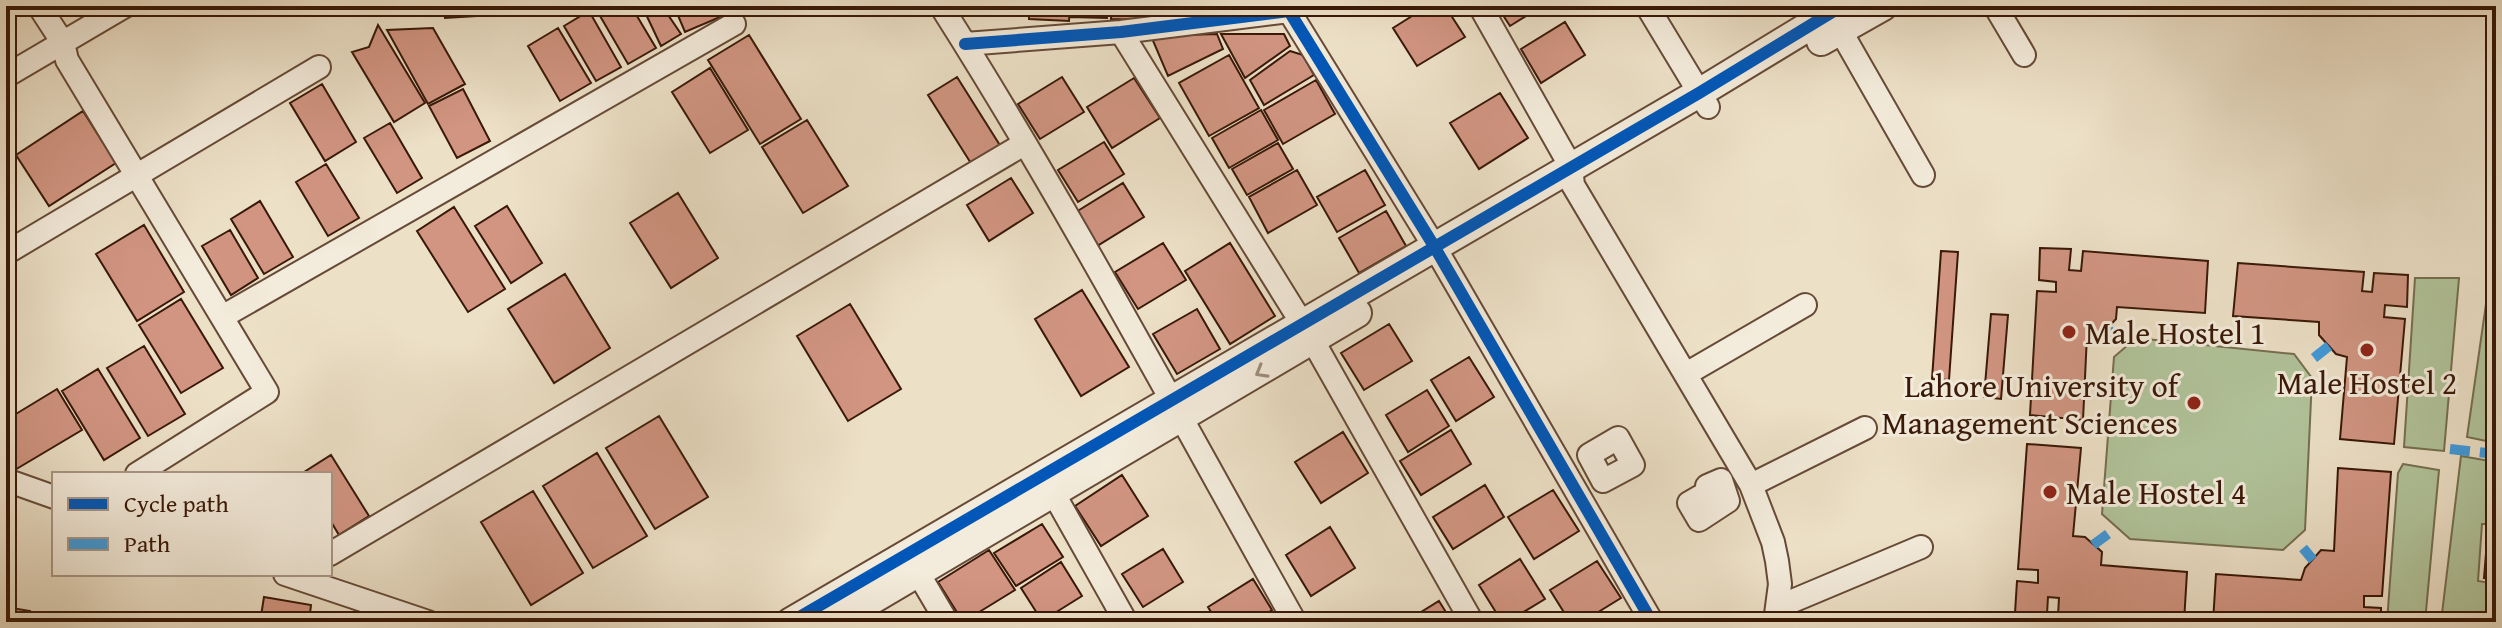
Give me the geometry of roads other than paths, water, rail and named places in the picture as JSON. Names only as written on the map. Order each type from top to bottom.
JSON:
[{"type":"street","points":[[39,6],[63,43],[67,60],[267,392],[140,472]]},
{"type":"street","points":[[6,76],[125,6]]},
{"type":"street","points":[[941,6],[1024,144],[1295,622]]},
{"type":"street","points":[[1480,6],[1572,176],[1751,485],[1777,561],[1780,584],[1776,614]]},
{"type":"street","points":[[1647,6],[1704,100]]},
{"type":"street","points":[[791,622],[913,564],[1308,333],[1438,253],[1704,100],[1838,16],[1883,6]]},
{"type":"street","points":[[1995,6],[2024,55]]},
{"type":"street","points":[[965,44],[1121,32],[1289,11],[1438,253],[1652,622]]},
{"type":"street","points":[[1838,16],[1923,175]]},
{"type":"street","points":[[222,317],[734,24]]},
{"type":"street","points":[[1121,32],[1308,333],[1472,622]]},
{"type":"street","points":[[6,253],[319,67]]},
{"type":"street","points":[[332,553],[1024,144]]},
{"type":"street","points":[[1686,374],[1805,305]]},
{"type":"street","points":[[1751,485],[1865,428]]},
{"type":"street","points":[[6,480],[52,496]]},
{"type":"street","points":[[1048,485],[1126,622]]},
{"type":"street","points":[[1776,614],[1921,547]]},
{"type":"street","points":[[834,622],[913,564]]},
{"type":"street","points":[[913,564],[947,622]]},
{"type":"street","points":[[311,578],[428,622]]},
{"type":"place","name":"Male Hostel 1","points":[[2069,332]]},
{"type":"place","name":"Male Hostel 2","points":[[2367,350]]},
{"type":"place","name":"Lahore University of Management Sciences","points":[[2194,403]]},
{"type":"place","name":"Male Hostel 4","points":[[2050,492]]}]
